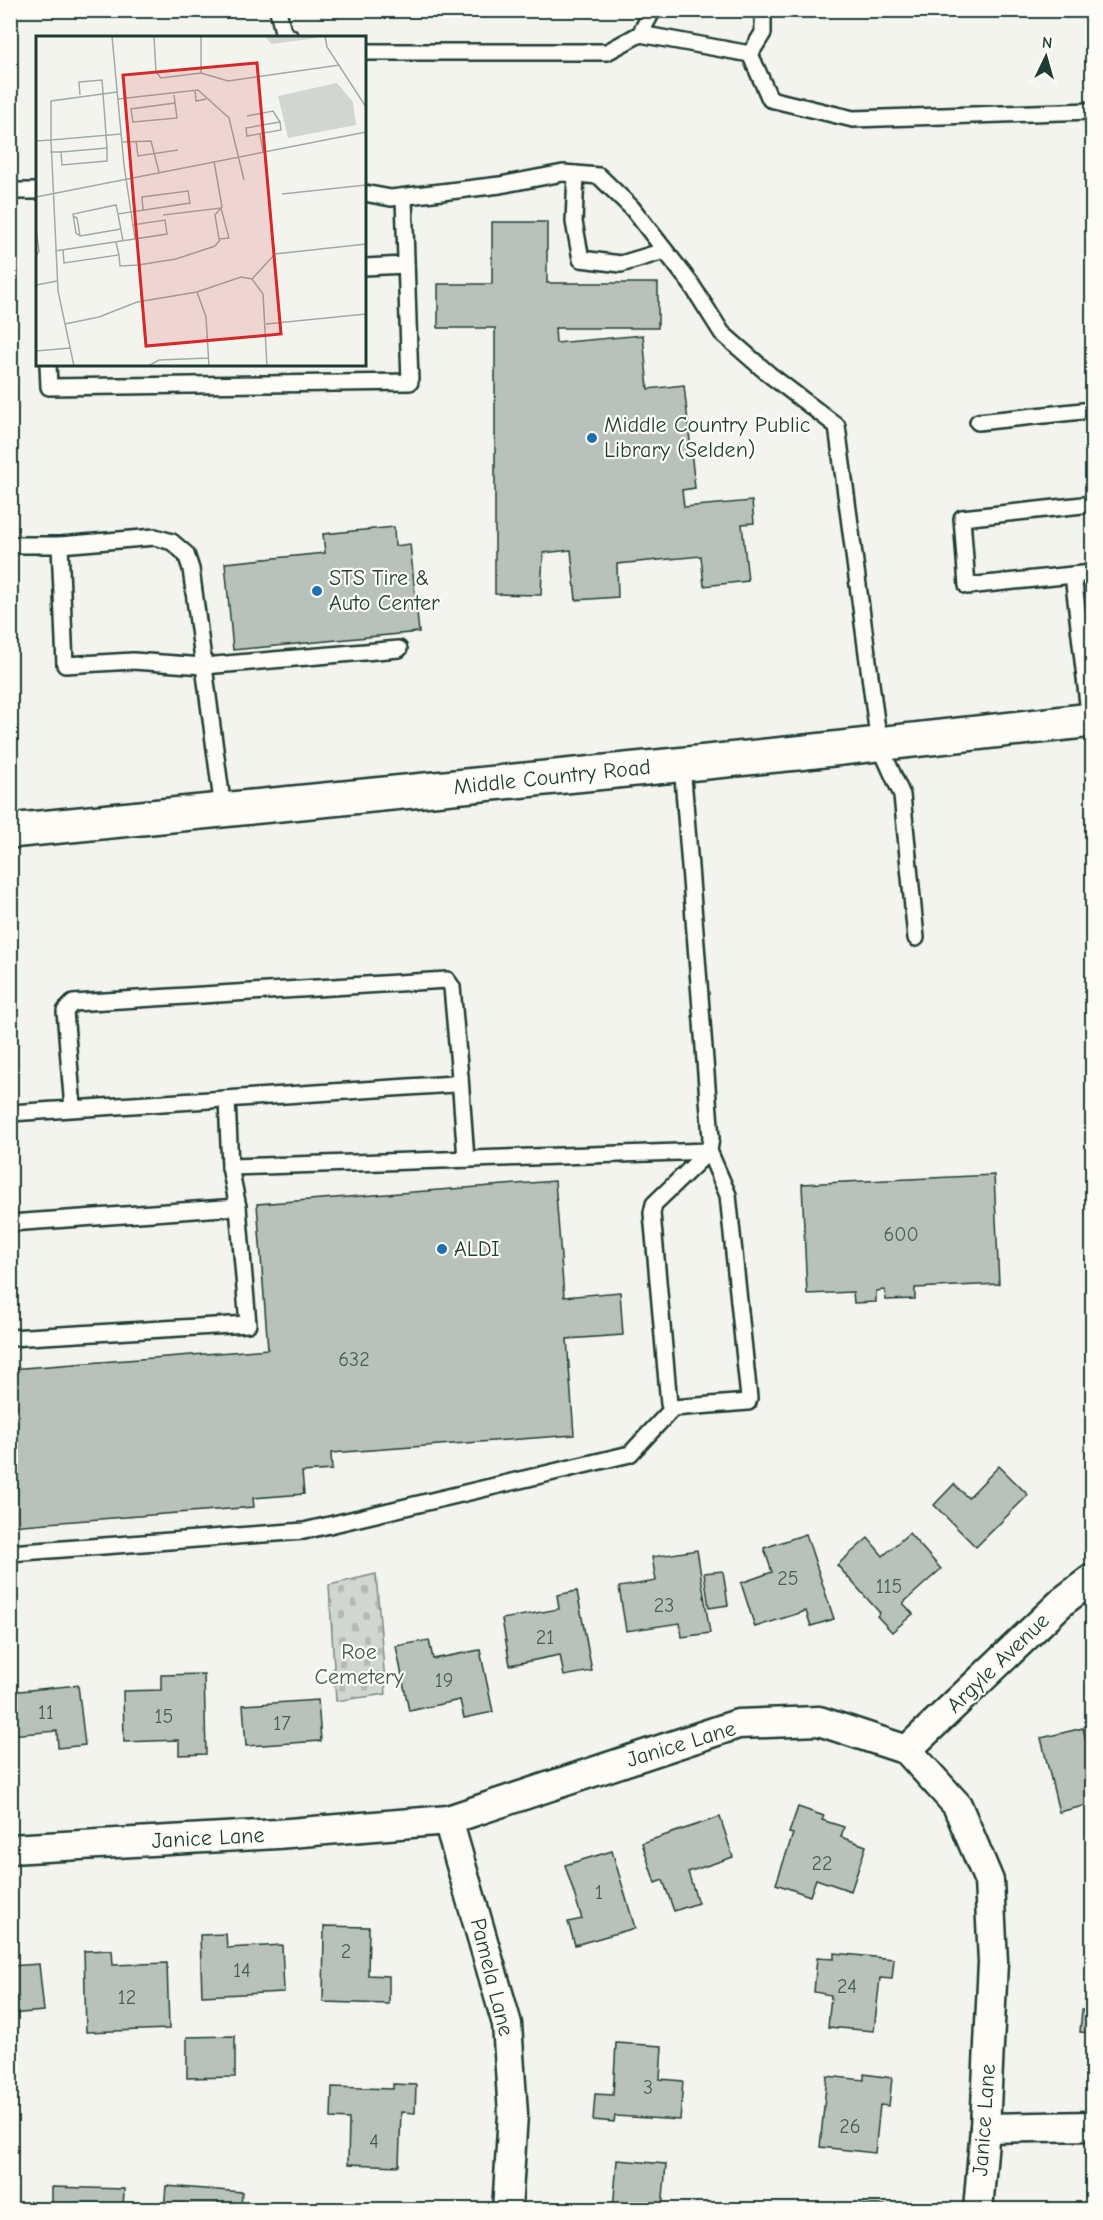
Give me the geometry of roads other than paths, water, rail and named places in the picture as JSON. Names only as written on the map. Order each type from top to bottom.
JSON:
[{"type":"main road","name":"Middle Country Road","points":[[10,831],[879,744],[1091,720]]},
{"type":"street","name":"Argyle Avenue","points":[[907,1750],[1063,1601],[1092,1579]]},
{"type":"street","name":"Janice Lane","points":[[10,1849],[277,1834],[448,1820],[738,1724],[819,1721],[907,1750],[957,1805],[989,1881],[993,1962],[985,2128],[978,2210]]},
{"type":"street","name":"Pamela Lane","points":[[448,1820],[507,2025],[513,2114],[507,2210]]},
{"type":"street","points":[[985,2128],[1092,2126]]},
{"type":"lane","points":[[278,10],[283,32],[288,36]]},
{"type":"lane","points":[[366,52],[607,52],[640,33],[653,10]]},
{"type":"lane","points":[[750,54],[764,33],[763,10]]},
{"type":"lane","points":[[640,33],[750,54]]},
{"type":"lane","points":[[750,54],[770,99],[853,119],[1092,111]]},
{"type":"lane","points":[[366,193],[391,198],[500,185],[563,173],[599,176],[632,208],[691,284],[722,333],[770,375],[837,426],[879,744],[902,795],[916,938]]},
{"type":"lane","points":[[576,174],[574,222],[581,258],[621,264],[664,251]]},
{"type":"lane","points":[[10,191],[36,191]]},
{"type":"lane","points":[[48,366],[49,387],[410,382],[404,197]]},
{"type":"lane","points":[[366,267],[406,265]]},
{"type":"lane","points":[[978,422],[1092,410]]},
{"type":"lane","points":[[1092,504],[962,518],[967,586],[1092,573]]},
{"type":"lane","points":[[10,545],[60,545],[155,537],[172,542],[186,554],[191,569],[224,809]]},
{"type":"lane","points":[[60,545],[65,665],[133,662],[204,666],[399,649]]},
{"type":"lane","points":[[1073,575],[1091,720]]},
{"type":"lane","points":[[10,1553],[304,1532],[630,1454],[673,1407],[748,1402],[728,1195],[709,1151],[711,1138],[682,764]]},
{"type":"lane","points":[[73,1109],[65,1011],[73,1003],[447,980],[452,987],[466,1159]]},
{"type":"lane","points":[[10,1113],[454,1084],[460,1077]]},
{"type":"lane","points":[[10,1338],[248,1323],[237,1207],[230,1167],[227,1099]]},
{"type":"lane","points":[[230,1167],[709,1151]]},
{"type":"lane","points":[[673,1407],[669,1404],[652,1214],[654,1204],[709,1151]]},
{"type":"lane","points":[[10,1223],[237,1207]]},
{"type":"place","name":"Middle Country Public Library (Selden)","points":[[592,438]]},
{"type":"place","name":"STS Tire & Auto Center","points":[[317,591]]},
{"type":"place","name":"ALDI","points":[[442,1249]]},
{"type":"park label","name":"Roe Cemetery","points":[[359,1664]]}]
